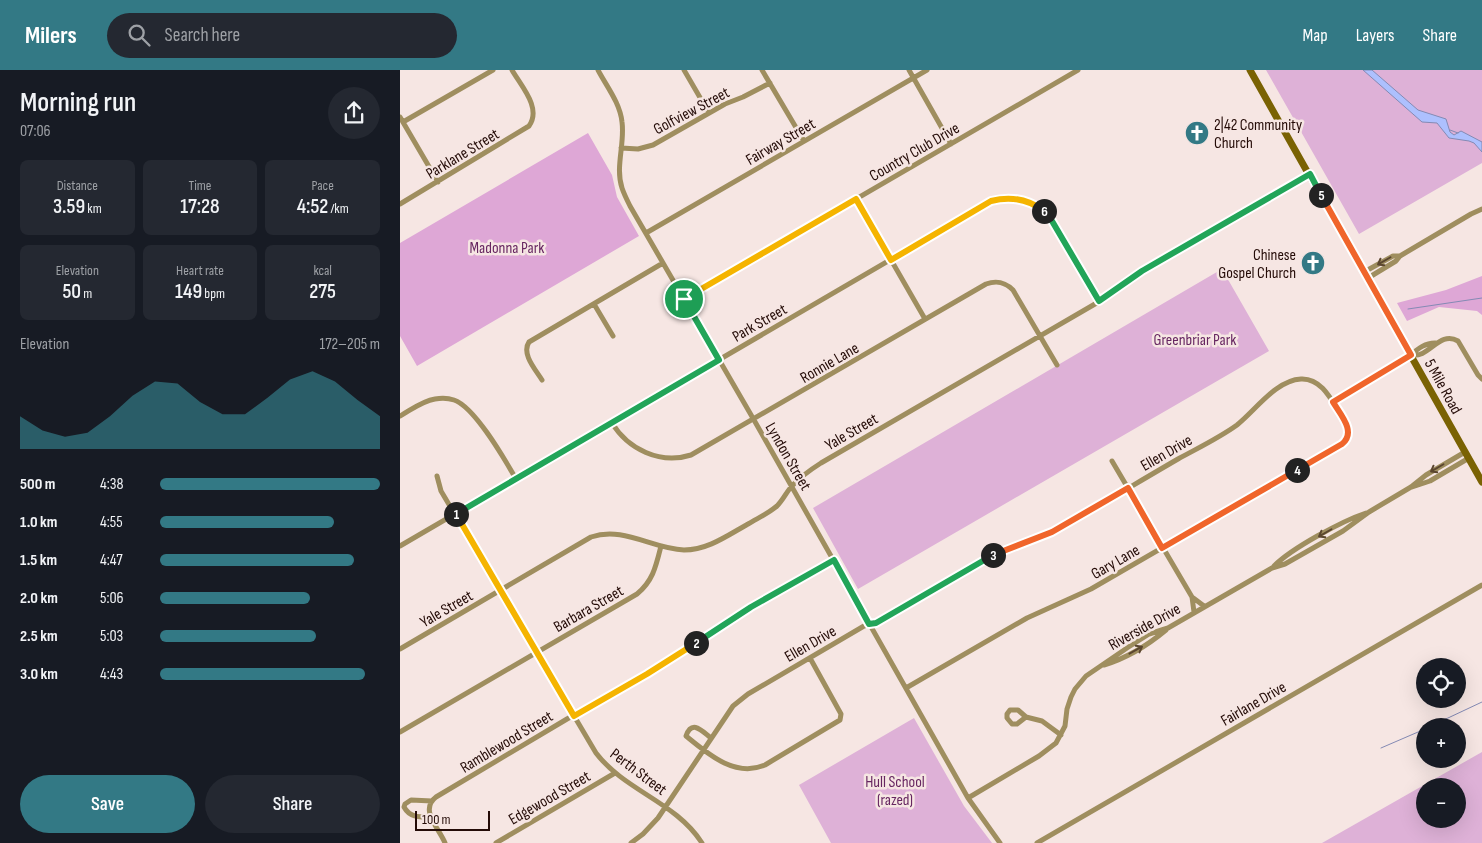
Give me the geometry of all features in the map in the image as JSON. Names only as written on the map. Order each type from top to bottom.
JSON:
[{"type":"main road","name":"5 Mile Road","points":[[1250,70],[1482,482]]},
{"type":"street","points":[[438,182],[402,120],[493,70]]},
{"type":"street","name":"Parklane Street","points":[[400,204],[525,129],[533,119],[532,106],[512,70]]},
{"type":"street","name":"Lyndon Street","points":[[598,70],[617,103],[621,114],[623,131],[619,169],[622,188],[968,798],[1000,843]]},
{"type":"street","points":[[684,70],[709,113]]},
{"type":"street","points":[[762,70],[804,141]]},
{"type":"street","points":[[909,70],[951,144]]},
{"type":"street","name":"Fairway Street","points":[[646,233],[927,70]]},
{"type":"street","name":"Country Club Drive","points":[[684,299],[1078,70]]},
{"type":"street","name":"Golfview Street","points":[[621,148],[638,149],[653,145],[709,113],[770,83]]},
{"type":"street","name":"Yale Street","points":[[400,649],[584,540],[596,535],[608,533],[623,535],[661,546],[687,550],[712,544],[771,511],[784,499],[792,486],[821,463],[1040,336],[1099,301],[1142,271],[1310,174]]},
{"type":"street","name":"Park Street","points":[[401,543],[516,479],[991,201],[1005,198],[1018,199],[1037,206],[1052,221],[1099,301]]},
{"type":"street","points":[[856,199],[925,320]]},
{"type":"street","points":[[1366,275],[1396,262],[1400,256],[1482,209]]},
{"type":"street","points":[[542,380],[527,354],[527,344],[663,263]]},
{"type":"street","name":"Ronnie Lane","points":[[612,423],[621,437],[634,447],[657,456],[674,458],[696,453],[986,284],[994,282],[1001,282],[1015,293],[1057,365]]},
{"type":"street","points":[[594,304],[613,336]]},
{"type":"street","points":[[1333,402],[1411,355],[1417,356],[1449,337],[1458,340],[1482,379],[1482,385]]},
{"type":"street","name":"Ellen Drive","points":[[631,843],[652,826],[727,713],[739,700],[869,624],[876,623],[993,555],[1052,532],[1233,427],[1272,393],[1290,382],[1301,379],[1316,383],[1329,395],[1333,402]]},
{"type":"street","points":[[400,416],[422,403],[435,399],[455,400],[464,407],[493,440],[516,479]]},
{"type":"street","name":"Gary Lane","points":[[906,688],[1027,618],[1091,589],[1345,442],[1349,436],[1349,429],[1333,402]]},
{"type":"street","name":"Riverside Drive","points":[[968,798],[1045,752],[1056,743],[1065,726],[1067,709],[1075,689],[1086,676],[1102,666],[1114,655],[1150,634],[1168,628],[1272,568],[1285,564],[1344,531],[1369,512],[1411,487],[1430,480],[1467,455]]},
{"type":"street","points":[[1112,461],[1192,597],[1204,606]]},
{"type":"street","name":"Perth Street","points":[[437,476],[441,491],[596,753],[615,773],[688,824],[702,843]]},
{"type":"street","name":"Barbara Street","points":[[400,732],[642,590],[654,575],[661,546]]},
{"type":"street","name":"Ramblewood Street","points":[[432,801],[647,674],[751,607],[834,560]]},
{"type":"street","name":"Fairlane Drive","points":[[1037,843],[1482,585]]},
{"type":"street","points":[[1192,597],[1194,612]]},
{"type":"street","points":[[711,738],[694,727],[688,731],[686,736],[703,750],[733,767],[743,770],[753,769],[764,765],[840,720],[841,714],[810,658]]},
{"type":"street","points":[[1026,717],[1042,721],[1060,735]]},
{"type":"street","name":"Edgewood Street","points":[[496,843],[615,773]]},
{"type":"street","points":[[430,817],[407,813],[404,808],[405,804],[411,800],[432,801],[429,809],[430,817],[445,843]]},
{"type":"green space","points":[[1266,70],[1482,70],[1482,163],[1359,234]]},
{"type":"green space","name":"Madonna Park","points":[[588,133],[612,175],[617,197],[639,236],[417,366],[400,336],[400,243]]},
{"type":"green space","name":"Greenbriar Park","points":[[1222,269],[1269,351],[858,589],[813,508]]},
{"type":"green space","points":[[1482,276],[1482,315],[1477,311],[1439,307],[1407,321],[1397,303],[1446,290]]},
{"type":"green space","name":"Hull School (razed)","points":[[914,718],[964,806],[992,843],[831,843],[799,785]]},
{"type":"green space","points":[[1482,752],[1482,843],[1322,843],[1416,790],[1416,828],[1466,828],[1466,778],[1436,778],[1454,768],[1466,768],[1466,761]]},
{"type":"water","points":[[1363,70],[1372,70],[1418,110],[1446,119],[1450,132],[1454,135],[1461,131],[1482,142],[1482,152],[1474,143],[1449,138],[1437,123],[1422,122]]},
{"type":"waterway","points":[[1450,130],[1458,133]]},
{"type":"waterway","points":[[1408,309],[1482,298]]},
{"type":"waterway","points":[[1448,718],[1482,702]]},
{"type":"waterway","points":[[1381,748],[1416,733]]},
{"type":"place","name":"2|42 Community Church","points":[[1197,133]]},
{"type":"place","name":"Chinese Gospel Church","points":[[1313,263]]},
{"type":"route","points":[[1310,174],[1411,355],[1333,402],[1349,429],[1349,436],[1345,442],[1162,548],[1128,488],[1052,532],[993,555],[876,623],[869,624],[834,560],[751,607],[662,665],[574,716],[455,514],[719,360],[684,299],[856,199],[891,260],[991,201],[1013,198],[1032,203],[1048,215],[1099,301],[1142,271],[1310,174]]}]
